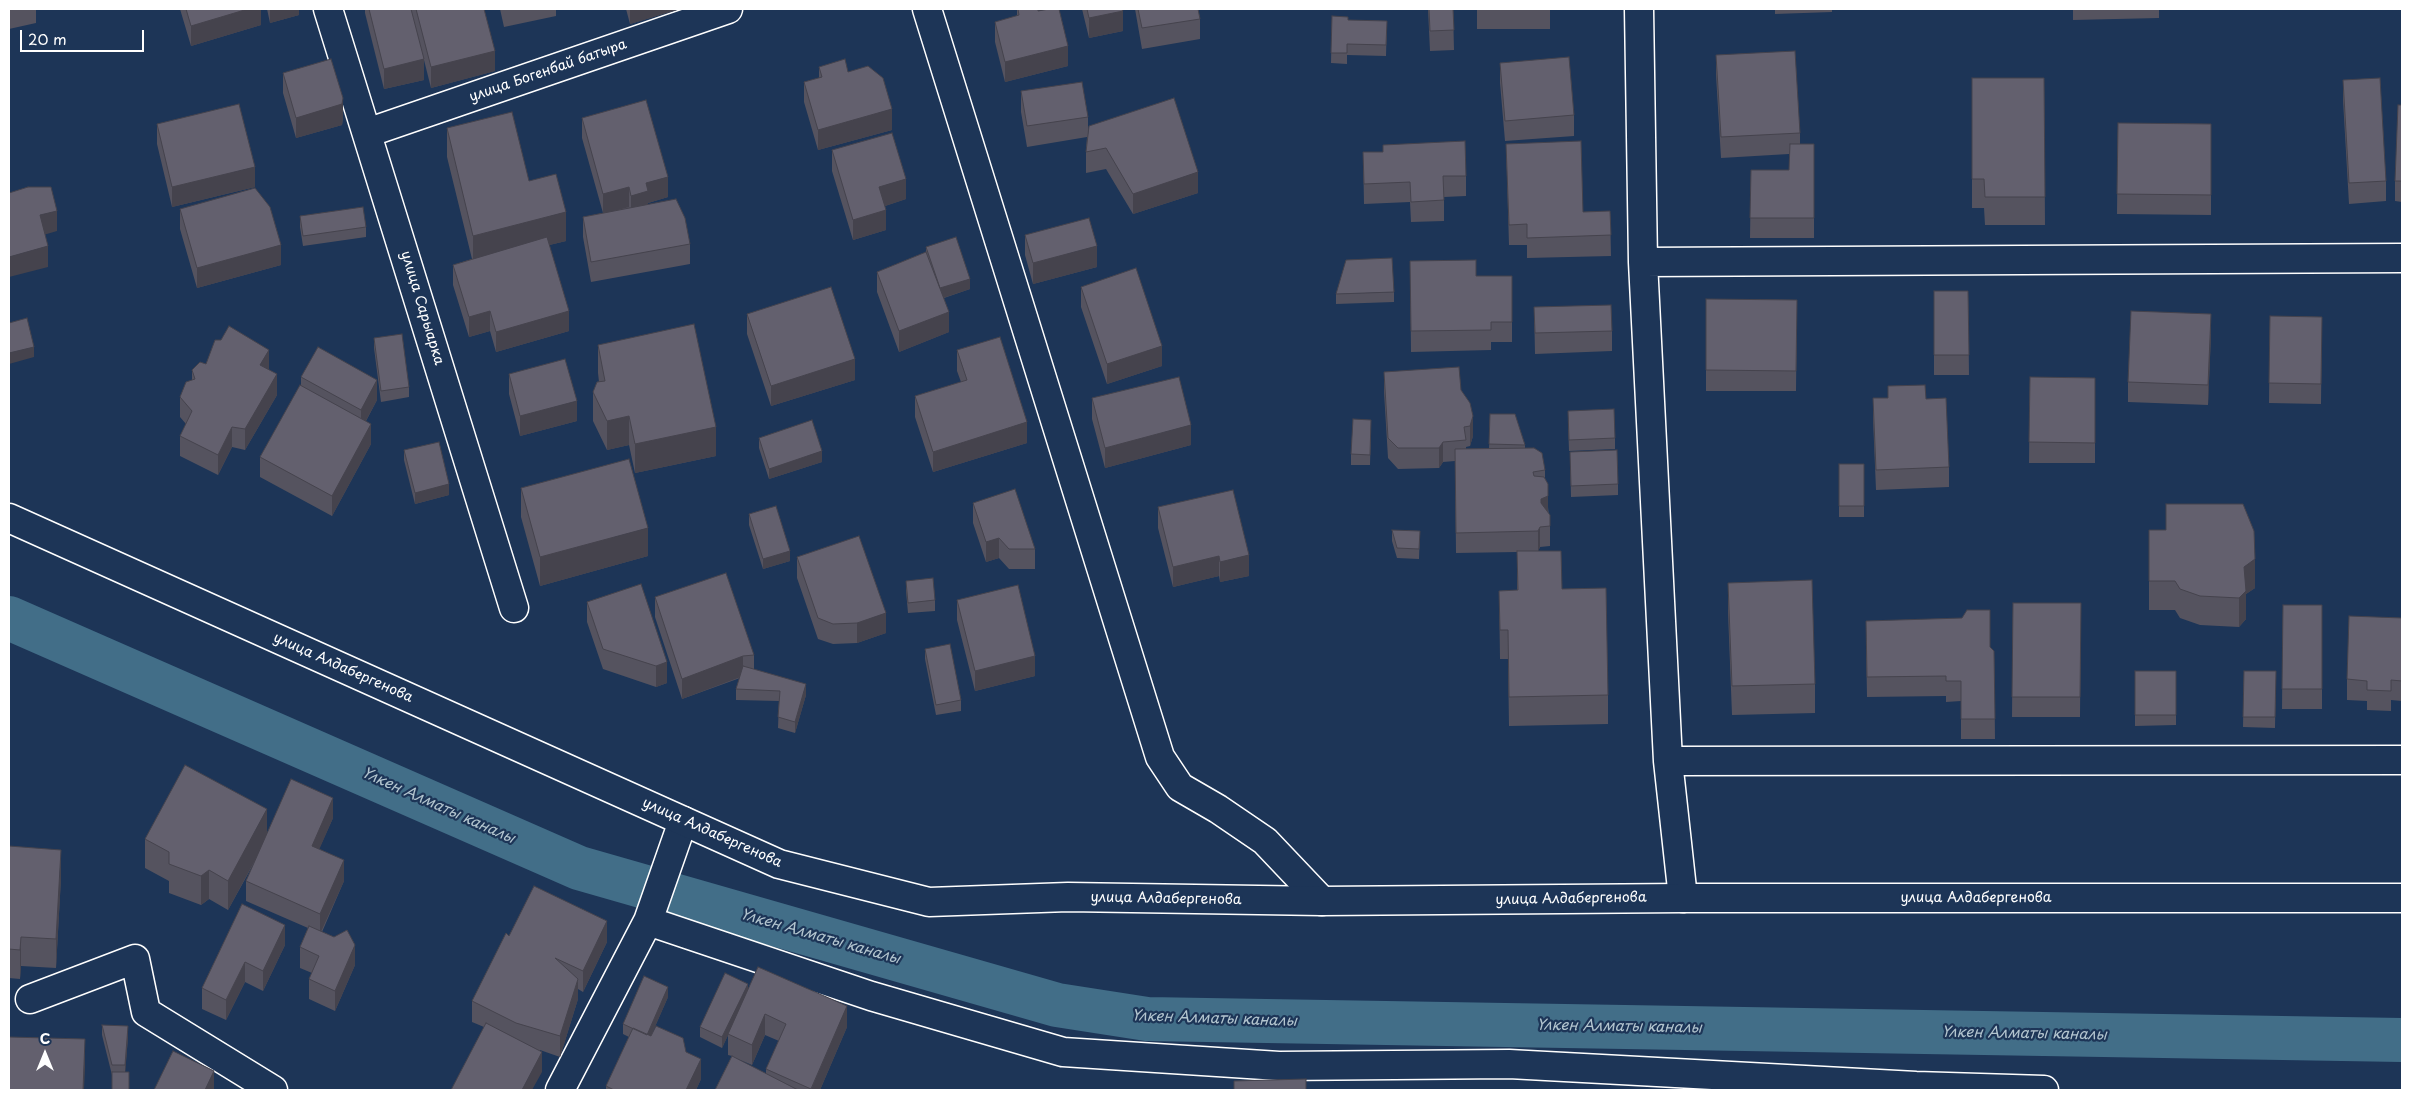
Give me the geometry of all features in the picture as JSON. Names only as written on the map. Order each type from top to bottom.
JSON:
[{"type":"street","name":"улица Сарыарка","points":[[328,9],[514,608]]},
{"type":"street","name":"улица Богенбай батыра","points":[[368,133],[728,9]]},
{"type":"street","points":[[927,9],[1160,757],[1180,787],[1218,809],[1265,841],[1322,901]]},
{"type":"street","points":[[1639,9],[1643,262],[1668,761],[1684,898]]},
{"type":"street","points":[[1643,262],[2402,258]]},
{"type":"street","name":"улица Алдабергенова","points":[[9,518],[779,864],[929,902],[1068,897],[1322,901],[1684,898],[2402,898]]},
{"type":"street","points":[[1668,761],[2402,760]]},
{"type":"street","points":[[560,1090],[648,921],[683,821]]},
{"type":"street","points":[[648,921],[871,996],[1063,1052],[1279,1066],[1509,1064],[1916,1086],[2044,1090]]},
{"type":"street","points":[[30,999],[135,959],[146,1012],[273,1090]]},
{"type":"building","points":[[186,9],[248,9],[191,26]]},
{"type":"building","points":[[369,9],[411,9],[424,59],[384,69]]},
{"type":"building","points":[[416,9],[484,9],[495,51],[431,67]]},
{"type":"building","points":[[1018,9],[1038,9],[1038,11],[1059,9],[1068,46],[1005,62],[995,22],[1019,15]]},
{"type":"building","points":[[1087,9],[1122,9],[1123,11],[1089,18]]},
{"type":"building","points":[[1138,9],[1198,9],[1200,19],[1142,28]]},
{"type":"building","points":[[1429,9],[1453,9],[1454,30],[1430,31]]},
{"type":"building","points":[[1332,16],[1348,17],[1348,20],[1387,21],[1386,45],[1347,44],[1347,53],[1331,53]]},
{"type":"building","points":[[1795,51],[1800,133],[1721,137],[1716,55]]},
{"type":"building","points":[[1569,57],[1574,115],[1505,121],[1500,63]]},
{"type":"building","points":[[331,59],[343,98],[342,104],[296,118],[283,73]]},
{"type":"building","points":[[845,59],[848,72],[868,66],[883,78],[892,109],[818,130],[804,82],[822,77],[819,67]]},
{"type":"building","points":[[1972,78],[2044,78],[2045,197],[1985,197],[1984,179],[1972,179]]},
{"type":"building","points":[[2380,78],[2386,181],[2349,183],[2343,80]]},
{"type":"building","points":[[1082,82],[1088,117],[1027,126],[1021,91]]},
{"type":"building","points":[[1174,98],[1198,172],[1133,194],[1106,148],[1086,152],[1089,126]]},
{"type":"building","points":[[646,100],[668,177],[646,183],[648,191],[631,196],[629,187],[603,194],[582,118]]},
{"type":"building","points":[[239,104],[255,167],[172,187],[157,124]]},
{"type":"building","points":[[2398,105],[2402,105],[2402,181],[2395,181]]},
{"type":"building","points":[[512,112],[529,181],[556,174],[566,212],[473,236],[447,128]]},
{"type":"building","points":[[2118,123],[2211,124],[2211,195],[2117,194]]},
{"type":"building","points":[[892,133],[906,179],[879,187],[886,210],[853,220],[832,150]]},
{"type":"building","points":[[1465,141],[1466,176],[1443,176],[1444,200],[1411,202],[1410,182],[1364,184],[1363,152],[1383,152],[1383,145]]},
{"type":"building","points":[[1581,141],[1583,212],[1610,211],[1611,235],[1527,238],[1527,224],[1509,225],[1506,144]]},
{"type":"building","points":[[1790,144],[1814,144],[1814,218],[1750,218],[1751,170],[1789,170]]},
{"type":"building","points":[[28,187],[51,187],[57,211],[40,215],[48,246],[9,257],[9,193]]},
{"type":"building","points":[[255,188],[270,207],[281,245],[197,268],[180,209]]},
{"type":"building","points":[[676,199],[685,218],[690,244],[591,262],[583,217]]},
{"type":"building","points":[[363,207],[366,227],[303,236],[300,216]]},
{"type":"building","points":[[1089,218],[1097,246],[1033,263],[1025,235]]},
{"type":"building","points":[[547,237],[569,311],[496,332],[490,311],[469,317],[453,265]]},
{"type":"building","points":[[956,237],[970,279],[940,288],[926,247]]},
{"type":"building","points":[[926,252],[949,312],[899,331],[877,272]]},
{"type":"building","points":[[1392,258],[1394,292],[1336,294],[1346,260]]},
{"type":"building","points":[[1476,260],[1476,276],[1512,276],[1512,322],[1491,322],[1491,330],[1411,331],[1410,261]]},
{"type":"building","points":[[1136,268],[1162,346],[1107,364],[1081,287]]},
{"type":"building","points":[[831,287],[855,359],[771,386],[747,314]]},
{"type":"building","points":[[1934,291],[1968,291],[1969,355],[1934,355]]},
{"type":"building","points":[[1706,299],[1797,300],[1796,371],[1706,370]]},
{"type":"building","points":[[1611,305],[1612,331],[1535,333],[1534,307]]},
{"type":"building","points":[[2131,311],[2211,314],[2208,385],[2128,382]]},
{"type":"building","points":[[2270,316],[2322,317],[2321,384],[2269,383]]},
{"type":"building","points":[[27,318],[34,347],[9,353],[9,323]]},
{"type":"building","points":[[694,324],[716,427],[635,444],[629,416],[607,421],[593,392],[597,382],[605,381],[598,345]]},
{"type":"building","points":[[229,326],[269,350],[260,365],[277,374],[245,429],[232,427],[218,455],[180,436],[192,411],[180,397],[186,382],[195,379],[192,370],[200,362],[206,364],[215,340],[221,340]]},
{"type":"building","points":[[402,334],[409,387],[381,391],[374,338]]},
{"type":"building","points":[[1000,337],[1027,422],[933,452],[915,396],[967,380],[957,350]]},
{"type":"building","points":[[318,347],[377,380],[361,410],[301,377]]},
{"type":"building","points":[[565,359],[577,401],[520,416],[509,374]]},
{"type":"building","points":[[1459,367],[1461,390],[1470,403],[1473,416],[1470,426],[1464,427],[1466,440],[1443,442],[1439,448],[1398,448],[1388,438],[1384,372]]},
{"type":"building","points":[[1179,377],[1191,425],[1105,448],[1092,398]]},
{"type":"building","points":[[2030,377],[2095,378],[2095,443],[2029,442]]},
{"type":"building","points":[[300,385],[371,424],[332,496],[260,457]]},
{"type":"building","points":[[1925,385],[1926,399],[1946,398],[1949,467],[1876,470],[1873,398],[1888,398],[1888,386]]},
{"type":"building","points":[[1614,409],[1615,438],[1569,440],[1568,411]]},
{"type":"building","points":[[1490,414],[1515,414],[1525,445],[1489,444]]},
{"type":"building","points":[[1353,419],[1371,420],[1370,455],[1351,454]]},
{"type":"building","points":[[812,420],[822,451],[769,469],[759,438]]},
{"type":"building","points":[[439,442],[449,484],[415,493],[404,450]]},
{"type":"building","points":[[1534,448],[1542,453],[1545,470],[1533,472],[1534,476],[1544,477],[1548,484],[1548,496],[1541,499],[1541,503],[1550,515],[1550,526],[1540,527],[1538,531],[1456,533],[1455,449]]},
{"type":"building","points":[[1617,450],[1618,484],[1571,486],[1570,452]]},
{"type":"building","points":[[629,459],[648,528],[540,557],[521,488]]},
{"type":"building","points":[[1839,464],[1864,464],[1864,506],[1839,506]]},
{"type":"building","points":[[1015,489],[1035,549],[1009,549],[999,538],[986,542],[973,503]]},
{"type":"building","points":[[1233,490],[1249,555],[1220,562],[1219,556],[1173,567],[1158,507]]},
{"type":"building","points":[[2166,504],[2243,504],[2254,531],[2255,559],[2244,567],[2246,591],[2239,598],[2200,596],[2180,589],[2175,581],[2149,581],[2149,530],[2166,530]]},
{"type":"building","points":[[776,506],[790,551],[763,559],[749,514]]},
{"type":"building","points":[[1392,530],[1420,531],[1419,549],[1397,548]]},
{"type":"building","points":[[859,536],[886,613],[857,623],[833,624],[818,618],[797,557]]},
{"type":"building","points":[[1517,551],[1561,551],[1562,589],[1606,588],[1608,695],[1509,697],[1508,630],[1500,630],[1499,591],[1518,590]]},
{"type":"building","points":[[726,573],[754,655],[743,656],[682,679],[655,597]]},
{"type":"building","points":[[933,578],[935,600],[908,603],[906,581]]},
{"type":"building","points":[[1812,580],[1815,684],[1732,686],[1728,583]]},
{"type":"building","points":[[641,584],[667,662],[656,666],[603,649],[587,602]]},
{"type":"building","points":[[1018,585],[1035,656],[975,671],[957,600]]},
{"type":"building","points":[[2013,603],[2081,603],[2080,697],[2012,697]]},
{"type":"building","points":[[2283,605],[2322,605],[2322,689],[2282,689]]},
{"type":"building","points":[[1967,610],[1990,610],[1990,647],[1994,651],[1995,719],[1961,719],[1961,681],[1946,681],[1946,676],[1867,677],[1866,621],[1962,618]]},
{"type":"building","points":[[2349,616],[2402,618],[2402,681],[2391,680],[2391,691],[2367,690],[2367,681],[2347,679]]},
{"type":"building","points":[[950,644],[961,700],[936,705],[925,649]]},
{"type":"building","points":[[743,666],[806,684],[795,722],[778,717],[780,691],[736,689]]},
{"type":"building","points":[[2135,671],[2176,671],[2176,715],[2135,715]]},
{"type":"building","points":[[2244,671],[2276,671],[2275,717],[2243,717]]},
{"type":"building","points":[[185,765],[267,809],[228,881],[209,870],[201,876],[169,864],[169,852],[145,839]]},
{"type":"building","points":[[291,779],[333,798],[312,846],[344,860],[320,914],[246,881]]},
{"type":"building","points":[[9,846],[61,850],[56,939],[21,937],[20,950],[9,949]]},
{"type":"building","points":[[534,886],[607,921],[583,971],[555,958],[578,979],[560,1036],[516,1023],[472,1001],[506,933],[509,936]]},
{"type":"building","points":[[242,904],[285,925],[263,971],[245,962],[226,1000],[202,988]]},
{"type":"building","points":[[309,926],[334,937],[347,930],[355,945],[335,991],[309,979],[319,956],[300,947]]},
{"type":"building","points":[[758,967],[847,1006],[811,1089],[766,1069],[786,1024],[765,1014],[752,1045],[728,1034]]},
{"type":"building","points":[[725,973],[748,984],[722,1037],[700,1027]]},
{"type":"building","points":[[644,976],[668,987],[647,1035],[623,1024]]},
{"type":"building","points":[[486,1023],[542,1052],[522,1090],[451,1090]]},
{"type":"building","points":[[102,1025],[128,1026],[125,1065],[112,1065]]},
{"type":"building","points":[[656,1026],[683,1038],[686,1052],[701,1059],[686,1090],[614,1090],[606,1086],[633,1028],[651,1036]]},
{"type":"building","points":[[9,1037],[85,1039],[83,1090],[9,1090]]},
{"type":"building","points":[[173,1051],[214,1071],[205,1090],[154,1090]]},
{"type":"building","points":[[732,1056],[798,1090],[715,1090]]},
{"type":"building","points":[[112,1072],[129,1072],[129,1090],[112,1090]]},
{"type":"building","points":[[1306,1079],[1306,1090],[1234,1090],[1234,1081]]},
{"type":"waterway","name":"Үлкен Алматы каналы","points":[[9,618],[579,868],[1057,1005],[1147,1019],[2402,1040]]}]
